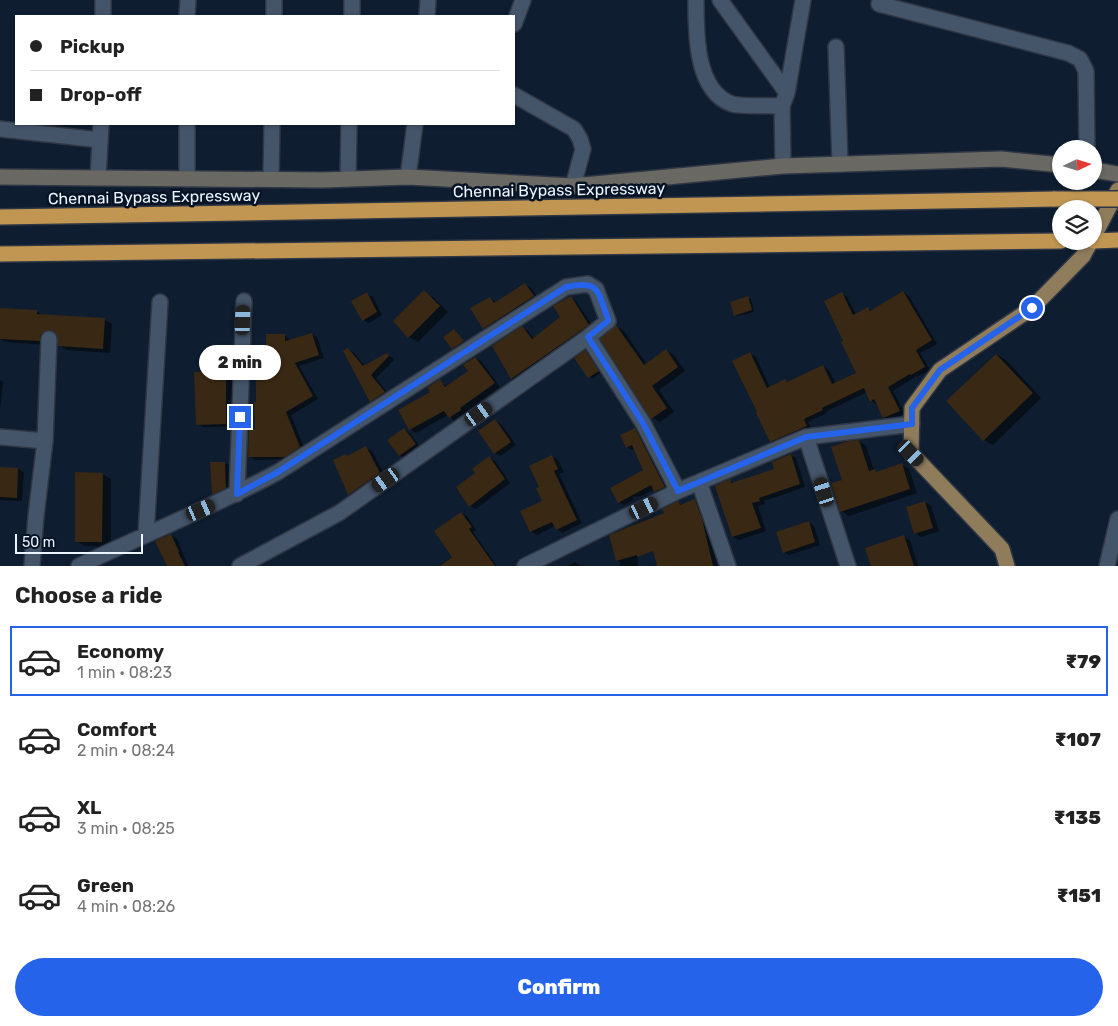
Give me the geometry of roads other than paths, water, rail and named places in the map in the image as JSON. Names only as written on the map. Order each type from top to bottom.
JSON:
[{"type":"highway","name":"Chennai Bypass Expressway","points":[[0,217],[1118,198]]},
{"type":"highway","points":[[1102,241],[1118,240]]},
{"type":"highway","points":[[0,254],[1052,241]]},
{"type":"main road","points":[[1102,221],[1118,190]]},
{"type":"main road","points":[[1008,566],[1002,548],[911,453],[912,408],[940,370],[1032,308],[1087,250]]},
{"type":"street","points":[[103,0],[103,15]]},
{"type":"street","points":[[188,0],[188,15]]},
{"type":"street","points":[[274,0],[274,15]]},
{"type":"street","points":[[352,0],[352,15]]},
{"type":"street","points":[[427,15],[428,0]]},
{"type":"street","points":[[515,21],[523,0]]},
{"type":"street","points":[[696,0],[697,45],[702,66],[713,90],[721,98],[733,104],[784,100]]},
{"type":"street","points":[[783,166],[784,100],[803,0]]},
{"type":"street","points":[[726,4],[784,100]]},
{"type":"street","points":[[879,4],[1068,53],[1080,59],[1086,71],[1087,140]]},
{"type":"street","points":[[836,47],[840,164]]},
{"type":"street","points":[[515,96],[574,128],[583,149],[573,186]]},
{"type":"street","points":[[98,178],[100,125]]},
{"type":"street","points":[[187,125],[187,179]]},
{"type":"street","points":[[271,179],[272,125]]},
{"type":"street","points":[[348,179],[349,125]]},
{"type":"street","points":[[408,177],[416,125]]},
{"type":"street","points":[[0,129],[100,140]]},
{"type":"street","points":[[0,177],[348,179],[408,177],[573,186],[783,166],[1001,159],[1052,165]]},
{"type":"street","points":[[1102,171],[1118,174]]},
{"type":"street","points":[[79,566],[237,494],[278,472],[566,287],[588,284],[596,289],[608,321],[588,337],[339,513],[240,566]]},
{"type":"street","points":[[237,494],[244,301]]},
{"type":"street","points":[[146,534],[160,302]]},
{"type":"street","points":[[588,337],[643,423],[678,491]]},
{"type":"street","points":[[32,566],[45,441],[49,339]]},
{"type":"street","points":[[524,566],[678,491],[806,437],[912,424]]},
{"type":"street","points":[[0,437],[45,441]]},
{"type":"street","points":[[806,437],[848,566]]},
{"type":"street","points":[[699,482],[728,566]]},
{"type":"street","points":[[1107,566],[1118,519]]}]
